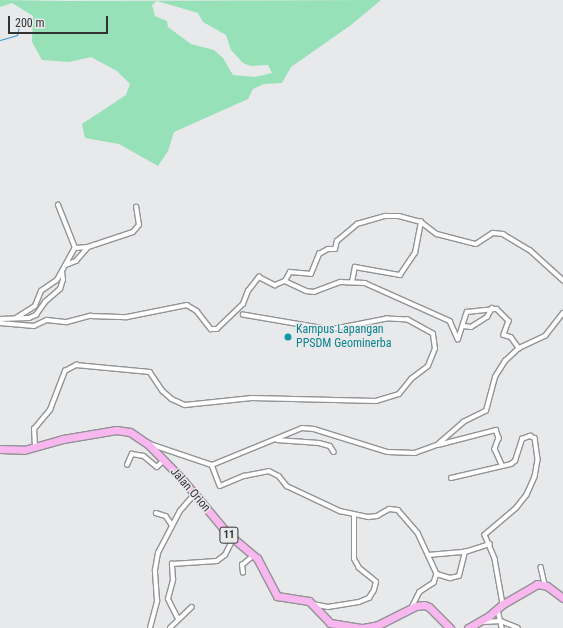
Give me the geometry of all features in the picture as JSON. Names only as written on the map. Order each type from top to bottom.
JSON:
[{"type":"highway","name":"Jalan Orion","points":[[0,449],[35,448],[63,439],[116,430],[130,432],[148,444],[164,460],[196,494],[233,539],[253,556],[277,596],[302,599],[313,604]]},
{"type":"highway","points":[[468,628],[476,624],[500,606],[538,584],[545,586],[563,598]]},
{"type":"highway","points":[[313,604],[330,623],[363,628],[378,625],[413,607],[429,607],[450,628]]},
{"type":"street","points":[[16,318],[32,311],[44,288],[57,280],[75,248],[58,205]]},
{"type":"street","points":[[75,248],[88,247],[133,232],[139,225],[136,207]]},
{"type":"street","points":[[285,281],[290,272],[311,274],[319,254],[328,249],[335,250],[337,241],[361,221],[399,216],[421,222],[437,234],[476,244],[492,233],[503,234],[530,250],[563,280]]},
{"type":"street","points":[[352,282],[355,267],[400,275],[415,253],[421,222]]},
{"type":"street","points":[[66,265],[76,261],[88,247]]},
{"type":"street","points":[[0,319],[33,317],[60,289],[63,280],[62,272]]},
{"type":"street","points":[[0,323],[34,326],[47,320],[67,322],[90,316],[134,316],[187,305],[197,311],[214,330],[243,304],[248,291],[259,276],[267,279],[271,285],[285,281],[306,291],[314,292],[340,282],[365,283],[399,296],[450,322],[458,339],[464,326],[467,312],[492,308],[497,309],[507,318],[509,323],[504,335],[511,337],[519,348]]},
{"type":"street","points":[[40,295],[43,306]]},
{"type":"street","points":[[464,326],[471,327],[487,317],[492,308]]},
{"type":"street","points":[[437,445],[463,422],[486,410],[497,372],[505,360],[519,348],[545,336],[563,312]]},
{"type":"street","points":[[35,448],[34,429],[50,410],[64,371],[76,365],[150,372],[163,392],[172,399],[186,405],[252,398],[376,401],[399,394],[411,379],[428,366],[435,349],[433,334],[408,320],[391,318],[331,330],[243,315]]},
{"type":"street","points":[[148,444],[212,464],[276,440],[295,430],[308,428],[388,452],[415,453],[437,445],[496,430],[498,438],[495,448],[502,465]]},
{"type":"street","points":[[451,478],[515,461],[522,439],[528,436],[535,438],[538,460],[531,488],[517,508],[486,532],[485,535],[490,544],[502,628]]},
{"type":"street","points":[[276,440],[319,443],[330,446],[334,452]]},
{"type":"street","points":[[127,465],[132,454],[144,456],[157,467],[164,460]]},
{"type":"street","points":[[212,464],[220,486],[244,476],[269,472],[279,476],[287,486],[340,511],[354,515],[372,516],[389,509],[398,510],[418,533],[437,574],[450,578],[459,576],[465,552]]},
{"type":"street","points":[[150,628],[157,601],[156,559],[180,511],[196,494]]},
{"type":"street","points":[[156,513],[166,516],[172,525]]},
{"type":"street","points":[[313,604],[328,607],[359,602],[369,598],[374,590],[376,582],[359,568],[354,559],[354,515]]},
{"type":"street","points":[[178,619],[168,599],[173,580],[172,564],[217,562],[225,555],[233,539]]},
{"type":"street","points":[[428,555],[465,552],[490,544]]},
{"type":"street","points":[[243,573],[242,565],[253,556]]},
{"type":"street","points":[[541,567],[545,586]]},
{"type":"street","points":[[413,607],[418,595],[430,588],[437,574]]},
{"type":"street","points":[[170,628],[192,607]]},
{"type":"street","points":[[476,624],[501,621],[518,628]]},
{"type":"green space","points":[[0,0],[381,0],[351,25],[291,67],[282,83],[264,84],[253,89],[248,99],[174,132],[168,151],[158,166],[119,144],[85,138],[82,124],[126,95],[130,84],[117,71],[91,57],[69,62],[42,60],[32,42],[33,16],[12,3],[0,7]],"holes":[[[157,1],[198,13],[203,22],[226,35],[231,50],[243,63],[251,66],[268,65],[272,73],[255,77],[233,75],[223,58],[214,50],[191,44],[168,27],[167,21],[155,16],[152,5]]]},
{"type":"waterway","points":[[0,40],[17,35],[20,22]]},
{"type":"place","name":"Kampus Lapangan PPSDM Geominerba","points":[[288,337]]}]
